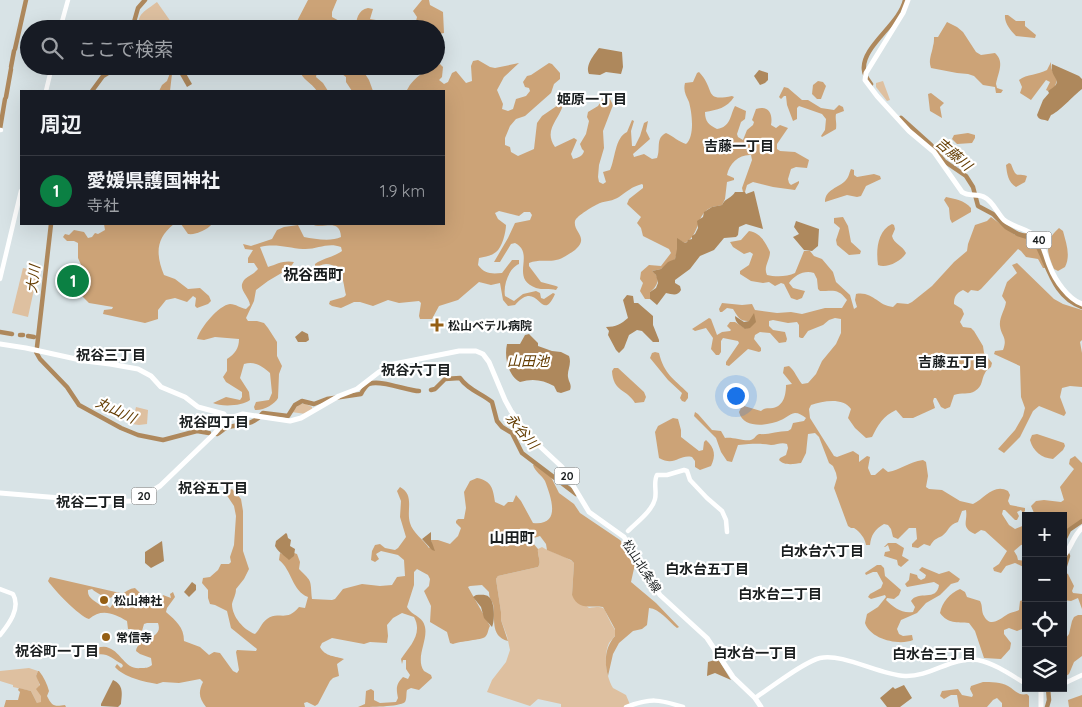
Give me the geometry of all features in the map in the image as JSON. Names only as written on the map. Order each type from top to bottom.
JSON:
[{"type":"main road","name":"40","points":[[908,0],[904,13],[865,75],[865,80],[877,96],[910,131],[934,152],[960,190],[966,195],[987,198],[1000,215],[1012,225],[1036,236],[1056,278],[1072,298],[1082,304]]},
{"type":"main road","name":"松山北条線","points":[[0,344],[85,361],[138,369],[151,376],[161,387],[185,397],[198,407],[222,413],[227,418],[240,414],[290,421],[301,418],[339,396],[358,389],[379,372],[394,364],[459,351],[476,351],[483,354],[489,362],[508,406],[532,439],[562,467],[589,512],[624,537],[660,595],[707,638],[733,677],[755,698],[761,707]]},
{"type":"main road","name":"20","points":[[0,493],[109,502],[124,502],[138,498],[152,492],[166,481],[227,418]]},
{"type":"main road","points":[[1067,552],[1076,534],[1082,528]]},
{"type":"main road","points":[[1041,707],[1042,692]]},
{"type":"street","points":[[62,20],[68,0]]},
{"type":"street","points":[[46,90],[50,75]]},
{"type":"street","points":[[0,279],[2,259],[20,196]]},
{"type":"street","points":[[628,531],[654,502],[656,495],[655,479],[657,475],[668,475],[684,470],[687,471],[689,478],[697,487],[722,511],[727,532]]},
{"type":"street","points":[[0,589],[13,594],[15,600],[11,620],[0,634]]},
{"type":"street","points":[[755,698],[811,661],[824,658],[836,658],[908,676],[924,673],[955,662],[974,660],[997,667],[1022,682]]},
{"type":"street","points":[[1067,682],[1082,675]]},
{"type":"street","points":[[626,707],[654,700],[683,707]]},
{"type":"shaded area","points":[[308,0],[337,0],[332,17],[338,20],[298,20]]},
{"type":"shaded area","points":[[422,0],[429,0],[430,5],[443,12],[443,20],[416,20],[417,17],[413,11]]},
{"type":"shaded area","points":[[157,2],[170,20],[139,20],[146,10]]},
{"type":"shaded area","points":[[365,9],[373,9],[370,19],[376,20],[357,20]]},
{"type":"shaded area","points":[[1005,15],[1016,21],[1025,21],[1025,26],[1036,35],[1035,38],[1016,36],[1007,24]]},
{"type":"shaded area","points":[[947,22],[963,32],[976,52],[981,55],[995,53],[998,56],[1000,68],[996,84],[997,88],[1003,90],[1001,93],[996,93],[995,87],[983,85],[974,76],[931,68],[930,59],[934,37],[938,37]]},
{"type":"shaded area","points":[[478,60],[495,68],[519,63],[504,77],[497,90],[503,104],[502,109],[508,111],[513,109],[516,99],[526,96],[530,91],[523,82],[527,76],[549,63],[560,73],[560,79],[554,84],[551,93],[525,116],[516,119],[510,126],[505,138],[505,145],[510,147],[511,152],[518,156],[534,149],[537,123],[542,116],[561,103],[563,105],[551,130],[552,141],[555,147],[574,138],[577,140],[571,154],[573,159],[583,154],[584,151],[580,144],[586,134],[589,121],[587,117],[588,112],[598,106],[605,95],[608,95],[613,105],[603,131],[604,148],[598,177],[599,182],[603,184],[606,182],[603,172],[610,170],[620,139],[627,132],[632,120],[634,121],[631,131],[632,146],[635,146],[644,123],[648,121],[646,131],[650,139],[633,154],[634,157],[644,154],[652,159],[657,158],[659,141],[666,133],[686,144],[691,136],[692,118],[684,86],[685,83],[693,82],[699,72],[713,96],[734,97],[725,106],[705,112],[707,121],[710,124],[717,129],[725,126],[735,106],[746,111],[745,119],[741,122],[737,134],[743,140],[747,130],[753,125],[754,122],[752,120],[756,109],[767,109],[771,114],[771,125],[776,128],[780,125],[788,128],[777,144],[777,149],[795,152],[809,160],[807,168],[796,167],[791,169],[788,179],[789,183],[791,185],[799,181],[795,190],[753,182],[747,185],[745,192],[743,192],[742,188],[752,160],[751,155],[743,156],[736,160],[728,171],[727,175],[734,178],[734,180],[727,182],[725,199],[722,205],[712,207],[702,215],[693,235],[685,243],[677,239],[678,249],[675,259],[661,269],[652,271],[657,276],[657,282],[650,292],[650,299],[645,299],[640,291],[643,283],[640,279],[641,272],[649,265],[661,266],[671,253],[669,249],[643,236],[641,228],[637,223],[641,217],[627,204],[629,199],[643,188],[642,184],[617,198],[598,204],[579,216],[575,221],[575,225],[581,241],[580,245],[572,252],[558,260],[529,263],[529,266],[541,282],[558,287],[556,290],[538,289],[528,284],[523,272],[523,253],[521,248],[515,243],[511,244],[500,262],[494,262],[515,223],[530,220],[532,215],[530,212],[524,212],[519,216],[499,211],[495,213],[498,219],[506,225],[503,240],[496,252],[479,258],[478,265],[488,273],[502,273],[512,260],[519,260],[519,264],[512,269],[508,277],[505,296],[514,301],[523,294],[536,291],[544,299],[553,293],[555,294],[550,303],[546,305],[529,296],[523,298],[515,305],[508,306],[503,300],[500,283],[491,285],[479,282],[458,300],[439,306],[432,319],[420,319],[421,303],[419,301],[399,303],[388,300],[373,306],[354,302],[341,308],[329,304],[330,301],[346,295],[339,271],[336,267],[326,264],[315,268],[315,264],[336,255],[342,251],[341,247],[331,245],[303,249],[277,246],[260,247],[268,267],[284,262],[294,262],[290,268],[256,290],[254,301],[246,318],[248,321],[264,323],[277,342],[277,356],[282,366],[279,374],[278,398],[268,407],[255,410],[256,402],[269,400],[272,393],[270,373],[258,365],[248,363],[244,364],[240,378],[249,392],[250,400],[242,404],[232,405],[213,403],[226,397],[240,400],[242,397],[242,392],[226,382],[223,377],[227,371],[227,359],[236,350],[239,339],[215,337],[204,340],[197,339],[206,323],[221,308],[230,304],[246,309],[250,305],[242,286],[245,279],[258,269],[254,263],[248,263],[248,258],[253,250],[245,249],[243,244],[251,246],[272,239],[277,230],[298,225],[304,237],[328,240],[341,237],[338,227],[330,225],[445,225],[445,90],[407,90],[420,75],[442,75],[439,80],[444,84],[448,82],[452,73],[456,71],[466,83],[472,81],[471,66],[473,61]]},
{"type":"shaded area","points":[[1051,62],[1051,68],[1057,80],[1054,89],[1046,90],[1050,82],[1046,80],[1031,100],[1020,93],[1022,87],[1019,80],[1047,70]]},
{"type":"shaded area","points":[[169,75],[172,75],[170,90],[160,90],[162,85],[167,81]]},
{"type":"shaded area","points":[[316,75],[316,77],[327,90],[316,90],[302,76]]},
{"type":"shaded area","points":[[343,75],[366,75],[373,90],[351,90],[346,82],[346,77]]},
{"type":"shaded area","points":[[818,81],[823,82],[826,86],[821,99],[817,99],[812,94],[813,85]]},
{"type":"shaded area","points":[[883,81],[890,100],[887,101],[876,87],[876,83]]},
{"type":"shaded area","points":[[784,87],[788,88],[802,100],[808,100],[821,108],[834,110],[839,105],[843,107],[844,111],[836,114],[836,129],[822,137],[826,119],[822,114],[799,106],[797,108],[797,119],[793,121],[786,96],[781,99],[779,97]]},
{"type":"shaded area","points":[[931,93],[944,103],[940,107],[942,118],[930,111],[928,94]]},
{"type":"shaded area","points":[[968,133],[975,135],[972,143],[957,144],[952,139],[954,135]]},
{"type":"shaded area","points":[[1009,163],[1016,174],[1027,176],[1025,182],[1016,187],[1011,183],[1007,175],[1006,165]]},
{"type":"shaded area","points":[[851,169],[854,170],[854,175],[857,177],[874,174],[880,176],[881,179],[866,186],[861,196],[847,195],[825,202],[827,194],[846,180]]},
{"type":"shaded area","points":[[946,197],[965,203],[971,208],[971,212],[952,223],[949,208],[944,200]]},
{"type":"shaded area","points":[[843,217],[848,226],[851,242],[861,251],[860,254],[849,255],[837,245],[836,240],[840,228],[834,223],[834,218]]},
{"type":"shaded area","points":[[991,217],[1015,235],[1026,233],[1033,237],[1047,264],[1047,268],[1043,268],[1038,259],[1026,257],[1018,249],[981,289],[978,291],[971,290],[968,293],[963,290],[954,299],[954,304],[962,309],[964,314],[960,322],[963,327],[971,328],[974,331],[983,346],[984,353],[992,363],[991,367],[985,372],[978,389],[970,393],[954,395],[950,407],[945,409],[934,398],[935,408],[913,418],[903,418],[896,410],[881,421],[872,437],[866,438],[848,418],[851,409],[847,405],[838,401],[821,402],[811,405],[809,409],[810,418],[834,456],[837,457],[853,451],[859,455],[859,462],[867,456],[870,457],[868,468],[871,475],[875,475],[883,468],[888,472],[923,460],[926,462],[928,476],[926,487],[942,490],[960,501],[973,504],[994,490],[1003,489],[1008,491],[1010,505],[1025,508],[1024,512],[1021,510],[1017,512],[1019,516],[1017,520],[1005,510],[1003,510],[1002,514],[1009,525],[1015,529],[1022,526],[1022,545],[1014,551],[1018,560],[1022,560],[1022,566],[1015,563],[1006,566],[1001,573],[994,571],[993,568],[999,564],[1007,551],[985,531],[981,530],[975,534],[968,529],[966,526],[966,510],[962,511],[958,522],[952,525],[930,546],[924,544],[918,548],[912,547],[912,544],[917,539],[916,528],[909,528],[898,539],[893,537],[891,529],[888,525],[884,524],[874,533],[870,545],[866,545],[860,533],[848,526],[834,488],[837,478],[836,473],[833,466],[829,463],[819,437],[815,433],[808,434],[806,453],[801,463],[786,464],[779,460],[786,455],[788,448],[787,444],[783,443],[738,445],[732,462],[727,461],[721,452],[716,438],[694,416],[695,412],[712,430],[721,431],[725,438],[748,440],[753,439],[759,434],[788,431],[793,423],[804,421],[806,418],[801,414],[795,413],[776,422],[757,425],[745,421],[739,412],[744,406],[761,411],[780,405],[785,396],[786,385],[792,384],[783,373],[784,367],[789,366],[802,384],[808,383],[836,344],[841,333],[841,319],[829,320],[823,325],[808,331],[803,338],[799,337],[799,325],[797,322],[769,321],[769,326],[773,330],[785,332],[786,342],[779,343],[770,333],[760,332],[755,335],[754,339],[761,348],[761,351],[748,349],[729,366],[726,365],[726,362],[739,343],[738,341],[723,338],[721,341],[721,352],[719,355],[716,355],[711,349],[713,338],[706,328],[695,331],[692,329],[709,318],[717,335],[731,330],[727,326],[730,322],[735,322],[746,329],[750,321],[741,319],[733,309],[727,308],[720,312],[719,309],[722,303],[752,304],[755,310],[802,314],[825,308],[842,308],[847,300],[838,292],[820,291],[814,273],[810,272],[800,274],[789,283],[793,288],[805,291],[802,298],[797,300],[791,298],[784,284],[781,283],[775,286],[769,282],[751,281],[740,274],[740,271],[749,265],[753,254],[750,252],[744,254],[733,247],[730,242],[741,240],[749,231],[759,236],[770,252],[766,269],[767,275],[774,276],[785,276],[795,273],[804,251],[810,251],[814,256],[822,259],[833,272],[836,282],[850,295],[854,309],[857,307],[856,294],[867,295],[893,307],[897,303],[908,304],[912,302],[932,286],[967,251],[975,225],[987,221]]},
{"type":"shaded area","points":[[892,224],[895,229],[892,236],[893,239],[906,253],[894,264],[881,266],[878,265],[877,254],[880,236]]},
{"type":"shaded area","points":[[104,225],[173,225],[160,241],[159,254],[164,275],[175,279],[188,289],[200,288],[209,296],[211,301],[197,308],[195,306],[196,298],[193,296],[187,302],[175,298],[166,300],[158,310],[158,319],[145,323],[103,314],[104,310],[112,309],[113,307],[89,303],[80,294],[82,267],[78,258],[78,243],[67,241],[63,237],[65,234],[69,235],[74,230],[84,232],[88,238],[92,237],[95,233],[98,234],[105,230]]},
{"type":"shaded area","points":[[182,225],[211,225],[201,232],[188,234]]},
{"type":"shaded area","points":[[1059,228],[1063,231],[1068,254],[1065,267],[1058,271],[1054,269],[1048,247],[1050,238]]},
{"type":"shaded area","points":[[1017,263],[1054,299],[1082,310],[1082,340],[1080,342],[1082,353],[1082,387],[1070,386],[1062,388],[1060,397],[1066,413],[1064,416],[1039,406],[1033,411],[1020,437],[1004,453],[998,449],[1015,430],[1025,408],[1021,397],[1020,366],[994,354],[995,351],[1003,350],[1005,339],[1000,323],[1006,302],[1002,296],[1007,282],[1017,273],[1012,265]]},
{"type":"shaded area","points":[[23,268],[38,271],[28,317],[12,313]]},
{"type":"shaded area","points":[[652,353],[659,353],[670,376],[688,393],[688,398],[685,402],[680,398],[682,393],[668,380],[650,358]]},
{"type":"shaded area","points":[[614,368],[618,368],[644,392],[646,397],[644,402],[635,403],[632,398],[618,387],[613,378],[612,371]]},
{"type":"shaded area","points":[[300,404],[312,407],[312,411],[306,414],[291,412]]},
{"type":"shaded area","points":[[136,407],[148,410],[147,424],[132,424]]},
{"type":"shaded area","points":[[673,418],[678,419],[681,437],[699,451],[703,450],[706,440],[709,443],[714,452],[711,466],[700,470],[695,467],[695,461],[692,457],[684,457],[673,461],[659,458],[655,432],[658,426]]},
{"type":"shaded area","points":[[1037,434],[1064,443],[1063,450],[1053,459],[1041,455],[1035,451],[1030,440],[1032,435]]},
{"type":"shaded area","points":[[1075,456],[1082,463],[1082,521],[1067,532],[1067,512],[1034,512],[1031,506],[1036,501],[1061,502],[1064,500],[1060,487],[1074,469],[1069,464],[1070,459]]},
{"type":"shaded area","points":[[535,464],[551,477],[559,493],[574,504],[580,513],[620,540],[630,552],[635,564],[631,582],[656,603],[679,627],[677,628],[657,611],[649,608],[647,625],[642,629],[633,631],[619,643],[613,654],[608,676],[606,655],[609,645],[615,636],[615,629],[603,607],[581,605],[575,600],[572,595],[574,563],[547,550],[546,544],[540,536],[534,538],[532,542],[538,549],[540,563],[538,567],[498,576],[496,579],[501,620],[508,641],[502,639],[496,631],[493,604],[489,592],[482,585],[468,587],[490,626],[487,635],[480,639],[450,643],[447,632],[430,622],[431,606],[424,591],[429,586],[430,579],[428,575],[417,569],[414,572],[414,585],[407,607],[424,623],[425,638],[421,661],[424,671],[431,675],[432,678],[419,690],[411,688],[407,690],[405,702],[402,704],[390,706],[358,707],[365,704],[366,691],[371,689],[374,691],[374,700],[380,703],[396,702],[399,682],[403,677],[408,679],[410,675],[406,669],[406,660],[403,660],[402,664],[401,659],[416,634],[417,629],[414,617],[402,613],[393,618],[387,625],[387,643],[370,642],[364,644],[332,638],[322,643],[320,647],[325,653],[344,659],[337,664],[339,676],[330,681],[318,704],[315,706],[307,702],[304,703],[305,707],[206,707],[200,695],[203,682],[200,679],[179,683],[163,682],[157,684],[141,680],[119,671],[115,667],[117,664],[121,668],[122,664],[112,658],[103,654],[95,655],[94,652],[83,649],[79,645],[95,648],[108,647],[127,664],[136,668],[147,668],[152,665],[151,658],[136,651],[141,643],[157,632],[159,628],[158,623],[144,624],[142,631],[128,629],[127,621],[108,613],[98,614],[89,619],[73,608],[48,581],[50,577],[120,593],[108,599],[92,589],[88,590],[92,600],[101,606],[105,604],[110,608],[121,595],[131,589],[135,588],[142,595],[143,607],[160,604],[163,595],[171,598],[170,594],[173,592],[175,597],[166,612],[181,628],[184,641],[200,647],[209,655],[214,652],[220,653],[233,671],[237,673],[239,670],[237,650],[256,651],[257,649],[231,628],[227,611],[210,604],[208,590],[202,583],[203,578],[210,577],[218,570],[221,564],[229,564],[231,562],[230,557],[234,545],[236,516],[234,506],[226,494],[227,491],[232,489],[241,499],[243,511],[243,551],[249,569],[236,589],[232,604],[234,614],[239,622],[255,634],[265,621],[271,617],[290,614],[299,607],[305,608],[308,597],[295,585],[287,569],[279,560],[280,553],[291,558],[294,553],[297,554],[300,562],[299,569],[311,584],[312,599],[332,600],[343,589],[362,584],[392,585],[397,577],[405,576],[404,560],[398,555],[381,551],[376,554],[379,559],[375,562],[371,560],[375,545],[380,544],[385,548],[395,550],[406,537],[400,517],[401,501],[397,491],[400,487],[405,490],[409,498],[411,526],[429,548],[432,545],[431,540],[450,544],[458,536],[461,528],[456,521],[464,519],[466,508],[464,492],[470,481],[477,478],[489,483],[495,502],[504,506],[508,502],[513,502],[516,495],[533,523],[542,523],[548,520],[552,509],[550,495],[545,481],[533,465]]},
{"type":"shaded area","points":[[888,543],[896,543],[904,548],[902,556],[909,560],[901,567],[898,565],[897,560],[884,556],[885,552],[890,551],[888,545],[884,547]]},
{"type":"shaded area","points":[[542,547],[574,563],[572,595],[589,608],[604,608],[616,633],[609,643],[606,654],[609,678],[613,688],[626,695],[631,707],[561,707],[561,704],[538,699],[530,706],[487,692],[492,680],[506,662],[510,650],[501,620],[496,579],[498,576],[538,567],[540,563],[538,549]]},
{"type":"shaded area","points":[[877,565],[881,565],[884,568],[885,576],[901,590],[894,599],[887,598],[886,600],[905,612],[913,612],[915,607],[911,601],[914,598],[935,593],[939,585],[934,582],[907,587],[905,584],[909,580],[910,573],[917,575],[921,580],[925,578],[926,575],[919,570],[922,567],[939,574],[949,571],[960,579],[958,582],[951,584],[940,595],[926,603],[917,613],[901,620],[897,629],[899,634],[903,636],[912,635],[913,640],[900,642],[886,640],[868,629],[865,623],[867,614],[878,607],[886,597],[885,595],[871,599],[868,597],[881,588],[883,583],[877,572],[866,575],[865,573]]},
{"type":"shaded area","points":[[1067,574],[1074,586],[1073,593],[1082,594],[1082,609],[1078,598],[1067,600]]},
{"type":"shaded area","points":[[960,589],[965,592],[967,597],[980,601],[986,620],[992,622],[1019,610],[1020,601],[1022,600],[1022,629],[1017,631],[1009,628],[1004,630],[1004,634],[1011,643],[1010,649],[1001,659],[984,658],[975,631],[969,623],[950,621],[940,613],[947,598]]},
{"type":"shaded area","points":[[1082,615],[1082,656],[1074,662],[1067,675],[1067,637],[1074,617]]},
{"type":"shaded area","points":[[29,668],[38,671],[36,676],[39,681],[41,703],[37,703],[31,691],[13,687],[13,685],[0,681],[0,671]]},
{"type":"shaded area","points":[[38,671],[46,683],[49,691],[47,696],[50,702],[56,706],[65,705],[66,707],[4,707],[6,700],[18,700],[19,688],[31,691],[37,703],[41,702],[41,696],[36,689],[40,685],[36,676]]},
{"type":"shaded area","points":[[983,682],[996,682],[1008,686],[1019,693],[1027,694],[1029,696],[1029,707],[1002,707],[1002,703],[997,698],[987,707],[959,707],[957,695],[951,695],[944,699],[940,696],[942,691],[958,689],[962,695],[972,697],[971,686]]},
{"type":"shaded area","points":[[1082,695],[1082,707],[1069,707],[1068,700]]},
{"type":"water","points":[[599,48],[622,52],[623,67],[621,74],[606,72],[600,75],[589,74],[589,64]]},
{"type":"water","points":[[1052,64],[1079,76],[1082,79],[1082,89],[1051,115],[1048,121],[1040,119],[1037,115],[1043,100],[1049,93],[1048,91],[1057,82]]},
{"type":"water","points":[[759,70],[768,73],[768,80],[760,85],[754,76]]},
{"type":"water","points":[[180,75],[187,75],[192,84],[187,87]]},
{"type":"water","points":[[754,191],[763,229],[746,224],[739,227],[736,237],[724,238],[714,250],[700,256],[690,269],[675,280],[675,283],[680,286],[681,290],[678,294],[666,293],[657,305],[650,299],[650,292],[656,288],[658,283],[656,275],[652,271],[661,269],[668,262],[675,259],[677,238],[685,243],[692,239],[698,228],[697,221],[703,217],[704,212],[712,207],[722,205],[735,192],[745,192],[746,194]]},
{"type":"water","points":[[796,221],[819,229],[818,246],[812,251],[804,250],[793,237],[799,234],[794,227]]},
{"type":"water","points":[[627,295],[633,296],[634,303],[638,303],[653,316],[653,325],[659,342],[653,342],[642,331],[637,330],[629,335],[624,348],[619,353],[608,335],[609,331],[606,327],[618,325],[628,318],[623,300]]},
{"type":"water","points":[[754,313],[756,322],[750,328],[745,329],[738,324],[735,316],[744,322],[749,321]]},
{"type":"water","points":[[302,331],[308,334],[309,340],[298,342],[295,337]]},
{"type":"water","name":"山田池","points":[[529,334],[538,343],[538,346],[569,356],[568,379],[571,385],[570,390],[561,393],[557,392],[554,386],[546,382],[534,380],[520,382],[512,375],[506,355],[507,344],[520,344],[525,335]]},
{"type":"water","points":[[431,532],[431,540],[435,551],[422,539]]},
{"type":"water","points":[[286,533],[291,540],[290,546],[295,549],[294,556],[289,560],[275,546],[276,541]]},
{"type":"water","points":[[162,541],[164,561],[151,568],[145,563],[145,552]]},
{"type":"water","points":[[192,582],[196,585],[196,590],[189,597],[184,592]]},
{"type":"water","points":[[476,595],[486,595],[491,599],[494,612],[492,627],[484,618],[481,607],[473,597]]},
{"type":"water","points":[[718,659],[731,680],[715,673],[707,676],[708,662]]},
{"type":"water","points":[[113,680],[121,687],[121,704],[118,707],[101,706],[101,704]]},
{"type":"water","points":[[904,685],[912,698],[900,707],[887,707],[880,698],[893,687],[895,689]]},
{"type":"waterway","points":[[22,20],[26,0]]},
{"type":"waterway","name":"大川","points":[[135,20],[138,8],[145,0]]},
{"type":"waterway","name":"吉藤川","points":[[871,84],[864,70],[868,53],[896,18],[905,0]]},
{"type":"waterway","points":[[15,49],[20,27]]},
{"type":"waterway","points":[[11,67],[14,51]]},
{"type":"waterway","points":[[6,97],[11,69]]},
{"type":"waterway","name":"大川","points":[[93,90],[105,75]]},
{"type":"waterway","points":[[0,129],[5,99]]},
{"type":"waterway","name":"吉藤川","points":[[901,118],[931,145],[944,161],[966,176],[973,187],[978,206],[993,214],[1006,227],[1018,234],[1034,239],[1057,287],[1064,296],[1082,307]]},
{"type":"waterway","name":"大川","points":[[37,347],[51,225]]},
{"type":"waterway","name":"大川","points":[[0,332],[12,334]]},
{"type":"waterway","name":"大川","points":[[28,336],[34,337]]},
{"type":"waterway","name":"丸山川","points":[[36,352],[40,359],[67,387],[79,405],[121,428],[138,435],[163,440],[197,431],[209,433]]},
{"type":"waterway","name":"永谷川","points":[[431,390],[435,389],[445,379],[460,378],[492,402],[497,421],[502,427],[512,433],[522,453],[576,494]]},
{"type":"waterway","name":"丸山川","points":[[217,434],[226,428],[255,421],[263,413],[288,416],[295,405],[302,401],[314,404],[327,399],[361,394],[369,384],[380,383],[419,391]]},
{"type":"waterway","name":"吉藤川","points":[[1067,534],[1069,530],[1082,521]]},
{"type":"waterway","name":"吉藤川","points":[[1067,554],[1067,559]]},
{"type":"waterway","name":"吉藤川","points":[[1047,707],[1048,692]]},
{"type":"place","name":"愛媛県護国神社","points":[[73,281]]},
{"type":"place","name":"松山ベテル病院","points":[[437,325]]},
{"type":"place","name":"松山神社","points":[[104,600]]},
{"type":"place","name":"常信寺","points":[[106,637]]},
{"type":"district","name":"姫原一丁目","points":[[592,99]]},
{"type":"district","name":"吉藤一丁目","points":[[739,146]]},
{"type":"district","name":"祝谷西町","points":[[313,274]]},
{"type":"district","name":"祝谷三丁目","points":[[111,355]]},
{"type":"district","name":"吉藤五丁目","points":[[953,362]]},
{"type":"district","name":"祝谷六丁目","points":[[416,370]]},
{"type":"district","name":"祝谷四丁目","points":[[214,422]]},
{"type":"district","name":"祝谷五丁目","points":[[213,488]]},
{"type":"district","name":"祝谷二丁目","points":[[91,502]]},
{"type":"district","name":"山田町","points":[[512,537]]},
{"type":"district","name":"白水台六丁目","points":[[822,551]]},
{"type":"district","name":"白水台五丁目","points":[[707,569]]},
{"type":"district","name":"白水台二丁目","points":[[780,594]]},
{"type":"district","name":"祝谷町一丁目","points":[[57,651]]},
{"type":"district","name":"白水台一丁目","points":[[755,653]]},
{"type":"district","name":"白水台三丁目","points":[[934,654]]}]
